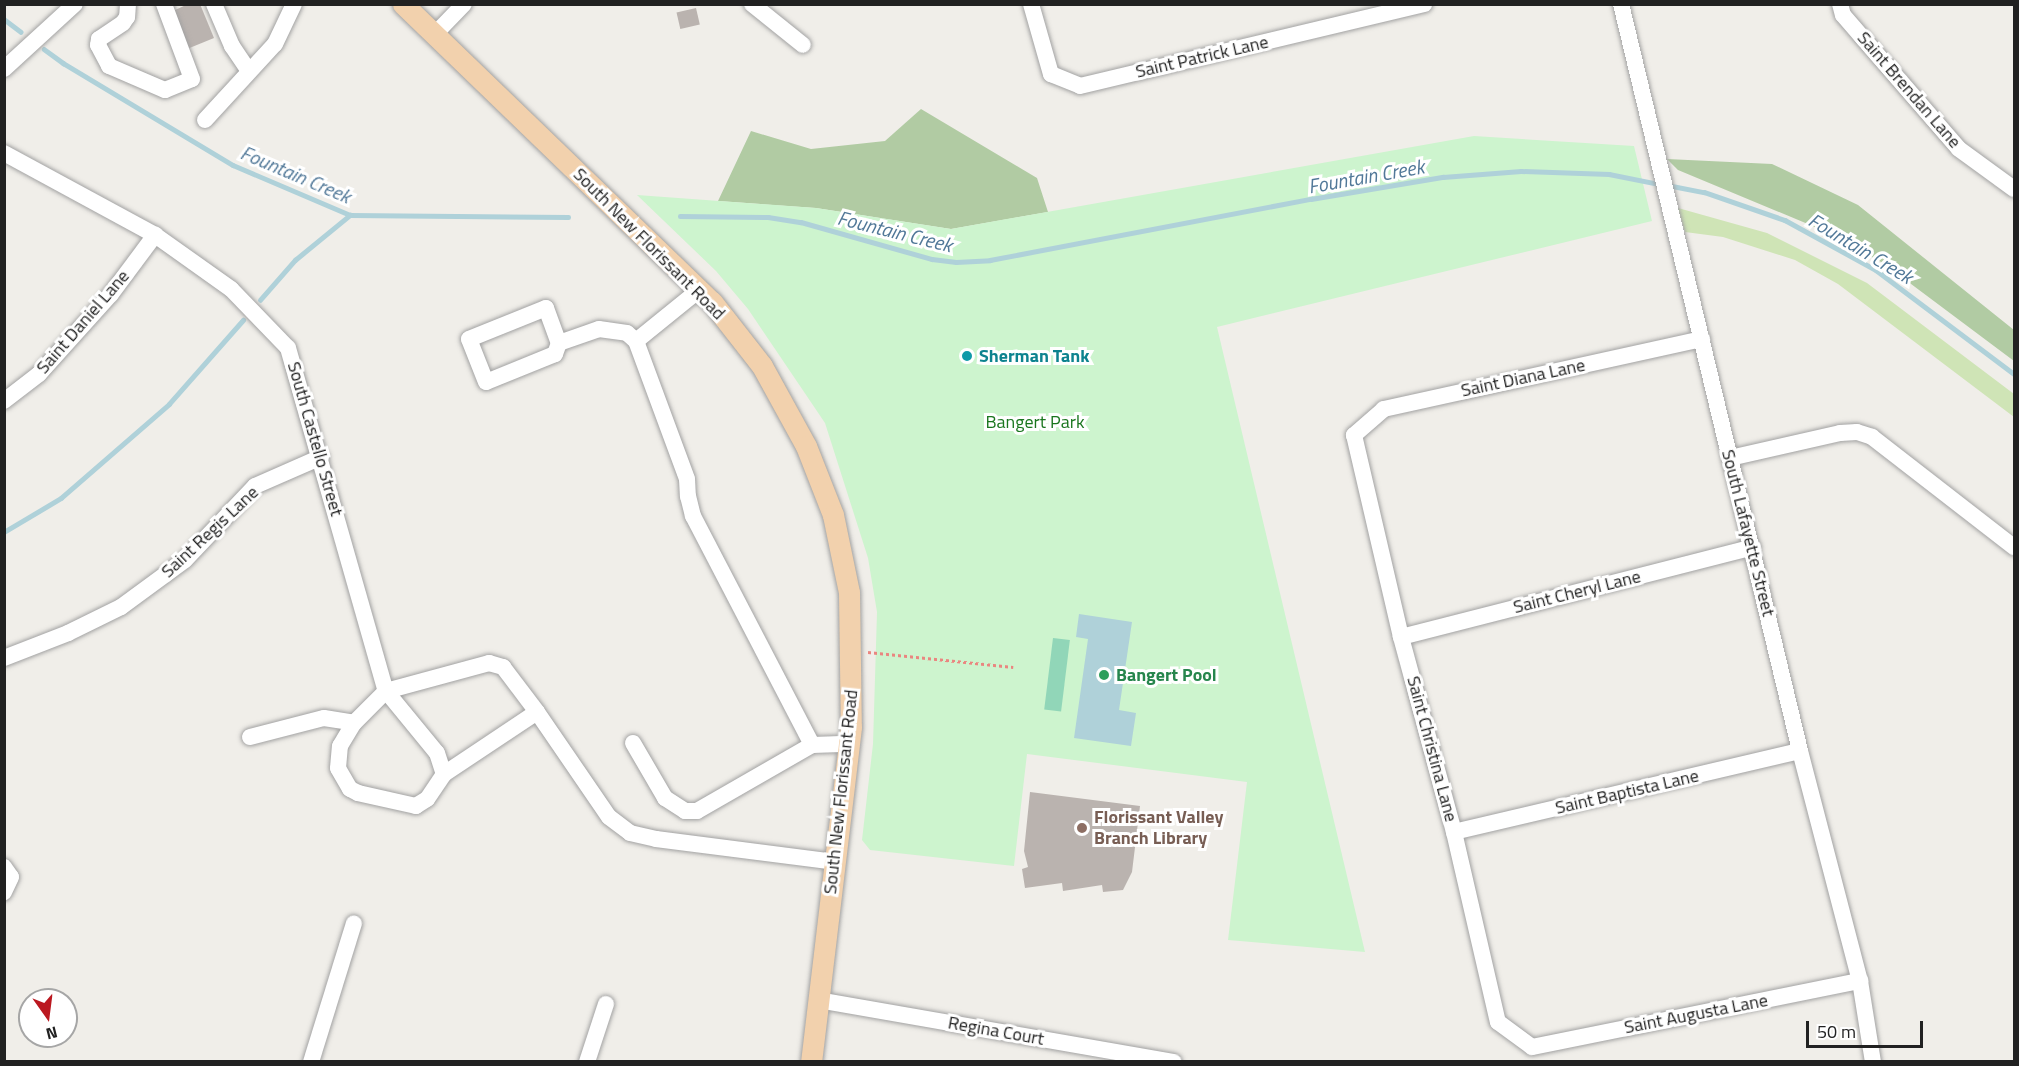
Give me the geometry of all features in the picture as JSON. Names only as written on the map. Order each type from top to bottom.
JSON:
[{"type":"main road","name":"South New Florissant Road","points":[[403,4],[436,33],[699,290],[762,366],[806,446],[833,515],[849,592],[852,652],[849,744],[811,1062]]},
{"type":"street","points":[[4,69],[75,4]]},
{"type":"street","points":[[128,4],[127,17],[123,23],[97,42],[109,66],[165,90],[192,79],[164,4]]},
{"type":"street","points":[[214,4],[232,46],[249,71]]},
{"type":"street","points":[[205,120],[275,44],[294,4]]},
{"type":"street","points":[[436,33],[464,4]]},
{"type":"street","points":[[752,4],[803,45]]},
{"type":"street","name":"Saint Patrick Lane","points":[[1031,4],[1051,74],[1080,86],[1424,4]]},
{"type":"street","name":"South Lafayette Street","points":[[1621,4],[1753,547],[1800,751],[1860,981],[1873,1062]]},
{"type":"street","name":"Saint Brendan Lane","points":[[1840,4],[1843,15],[1959,149],[2010,186]]},
{"type":"street","name":"South Castello Street","points":[[4,153],[154,235],[231,289],[288,348],[386,691]]},
{"type":"street","points":[[2010,186],[2014,168]]},
{"type":"street","name":"Saint Daniel Lane","points":[[4,401],[39,374],[111,294],[154,235]]},
{"type":"street","points":[[636,341],[699,290]]},
{"type":"street","points":[[546,308],[559,343],[555,354],[486,382],[469,339],[546,308]]},
{"type":"street","points":[[559,343],[599,329],[627,333],[636,341],[687,479],[687,496],[693,516],[812,745]]},
{"type":"street","name":"Saint Diana Lane","points":[[1354,435],[1384,409],[1702,339]]},
{"type":"street","points":[[1730,458],[1840,433],[1857,432],[1872,437],[2014,547]]},
{"type":"street","name":"Saint Christina Lane","points":[[1354,435],[1401,637],[1454,832],[1498,1022],[1532,1047]]},
{"type":"street","name":"Saint Regis Lane","points":[[4,658],[68,633],[121,607],[185,560],[255,486],[321,457]]},
{"type":"street","name":"Saint Cheryl Lane","points":[[1401,637],[1753,547]]},
{"type":"street","points":[[537,712],[444,774],[427,799],[416,806],[358,793],[342,779],[337,759],[340,746],[354,723],[386,691],[489,663],[503,667],[537,712],[609,817],[630,833],[656,839],[835,862]]},
{"type":"street","points":[[386,691],[437,753],[444,774]]},
{"type":"street","points":[[250,737],[324,718],[354,723]]},
{"type":"street","points":[[633,743],[665,798],[685,811],[697,811],[812,745],[849,744]]},
{"type":"street","name":"Saint Baptista Lane","points":[[1454,832],[1800,751]]},
{"type":"street","points":[[4,867],[11,877],[4,892]]},
{"type":"street","points":[[311,1062],[354,923]]},
{"type":"street","name":"Saint Augusta Lane","points":[[1532,1047],[1860,981]]},
{"type":"street","name":"Regina Court","points":[[818,1000],[1174,1062]]},
{"type":"street","points":[[587,1062],[606,1004]]},
{"type":"path","points":[[852,652],[1012,667]]},
{"type":"green space","points":[[921,109],[1037,178],[1048,212],[951,229],[816,208],[718,201],[751,131],[811,149],[885,141]]},
{"type":"green space","name":"Bangert Park","points":[[1474,136],[1634,146],[1652,221],[1217,327],[1365,952],[1228,940],[1247,782],[1027,754],[1014,866],[870,850],[862,840],[873,744],[877,612],[868,558],[825,423],[748,309],[716,271],[637,195],[816,208],[951,229]]},
{"type":"green space","points":[[1667,159],[1772,164],[1858,205],[2014,330],[2014,361],[1883,263],[1815,227],[1678,170]]},
{"type":"green space","points":[[1678,208],[1767,233],[1867,283],[2014,394],[2014,417],[1838,284],[1795,260],[1723,237],[1685,232]]},
{"type":"green space","points":[[1053,638],[1070,640],[1061,712],[1044,709]]},
{"type":"water","name":"Bangert Pool","points":[[1079,614],[1132,622],[1119,710],[1136,713],[1131,746],[1074,738],[1088,639],[1076,637]]},
{"type":"building","points":[[188,4],[200,4],[214,38],[187,49],[171,12]]},
{"type":"building","points":[[696,8],[700,25],[680,29],[677,12]]},
{"type":"building","name":"Florissant Valley Branch Library","points":[[1030,792],[1140,806],[1132,872],[1123,890],[1103,892],[1102,885],[1063,891],[1062,883],[1025,888],[1022,869],[1028,867],[1024,851]]},
{"type":"waterway","name":"Fountain Creek","points":[[4,19],[21,32]]},
{"type":"waterway","name":"Fountain Creek","points":[[44,49],[63,63],[233,165],[350,215],[568,217]]},
{"type":"waterway","name":"Fountain Creek","points":[[680,216],[768,217],[801,222],[932,259],[956,262],[990,260],[1311,199],[1443,177],[1521,171],[1609,174],[1659,184]]},
{"type":"waterway","name":"Fountain Creek","points":[[1667,185],[1704,192],[1785,220],[1876,270],[2014,374]]},
{"type":"waterway","points":[[260,300],[295,260],[350,215]]},
{"type":"waterway","points":[[4,532],[61,498],[169,404],[243,320]]},
{"type":"place","name":"Sherman Tank","points":[[967,356]]},
{"type":"place","name":"Bangert Pool","points":[[1104,675]]},
{"type":"place","name":"Florissant Valley Branch Library","points":[[1082,828]]}]
